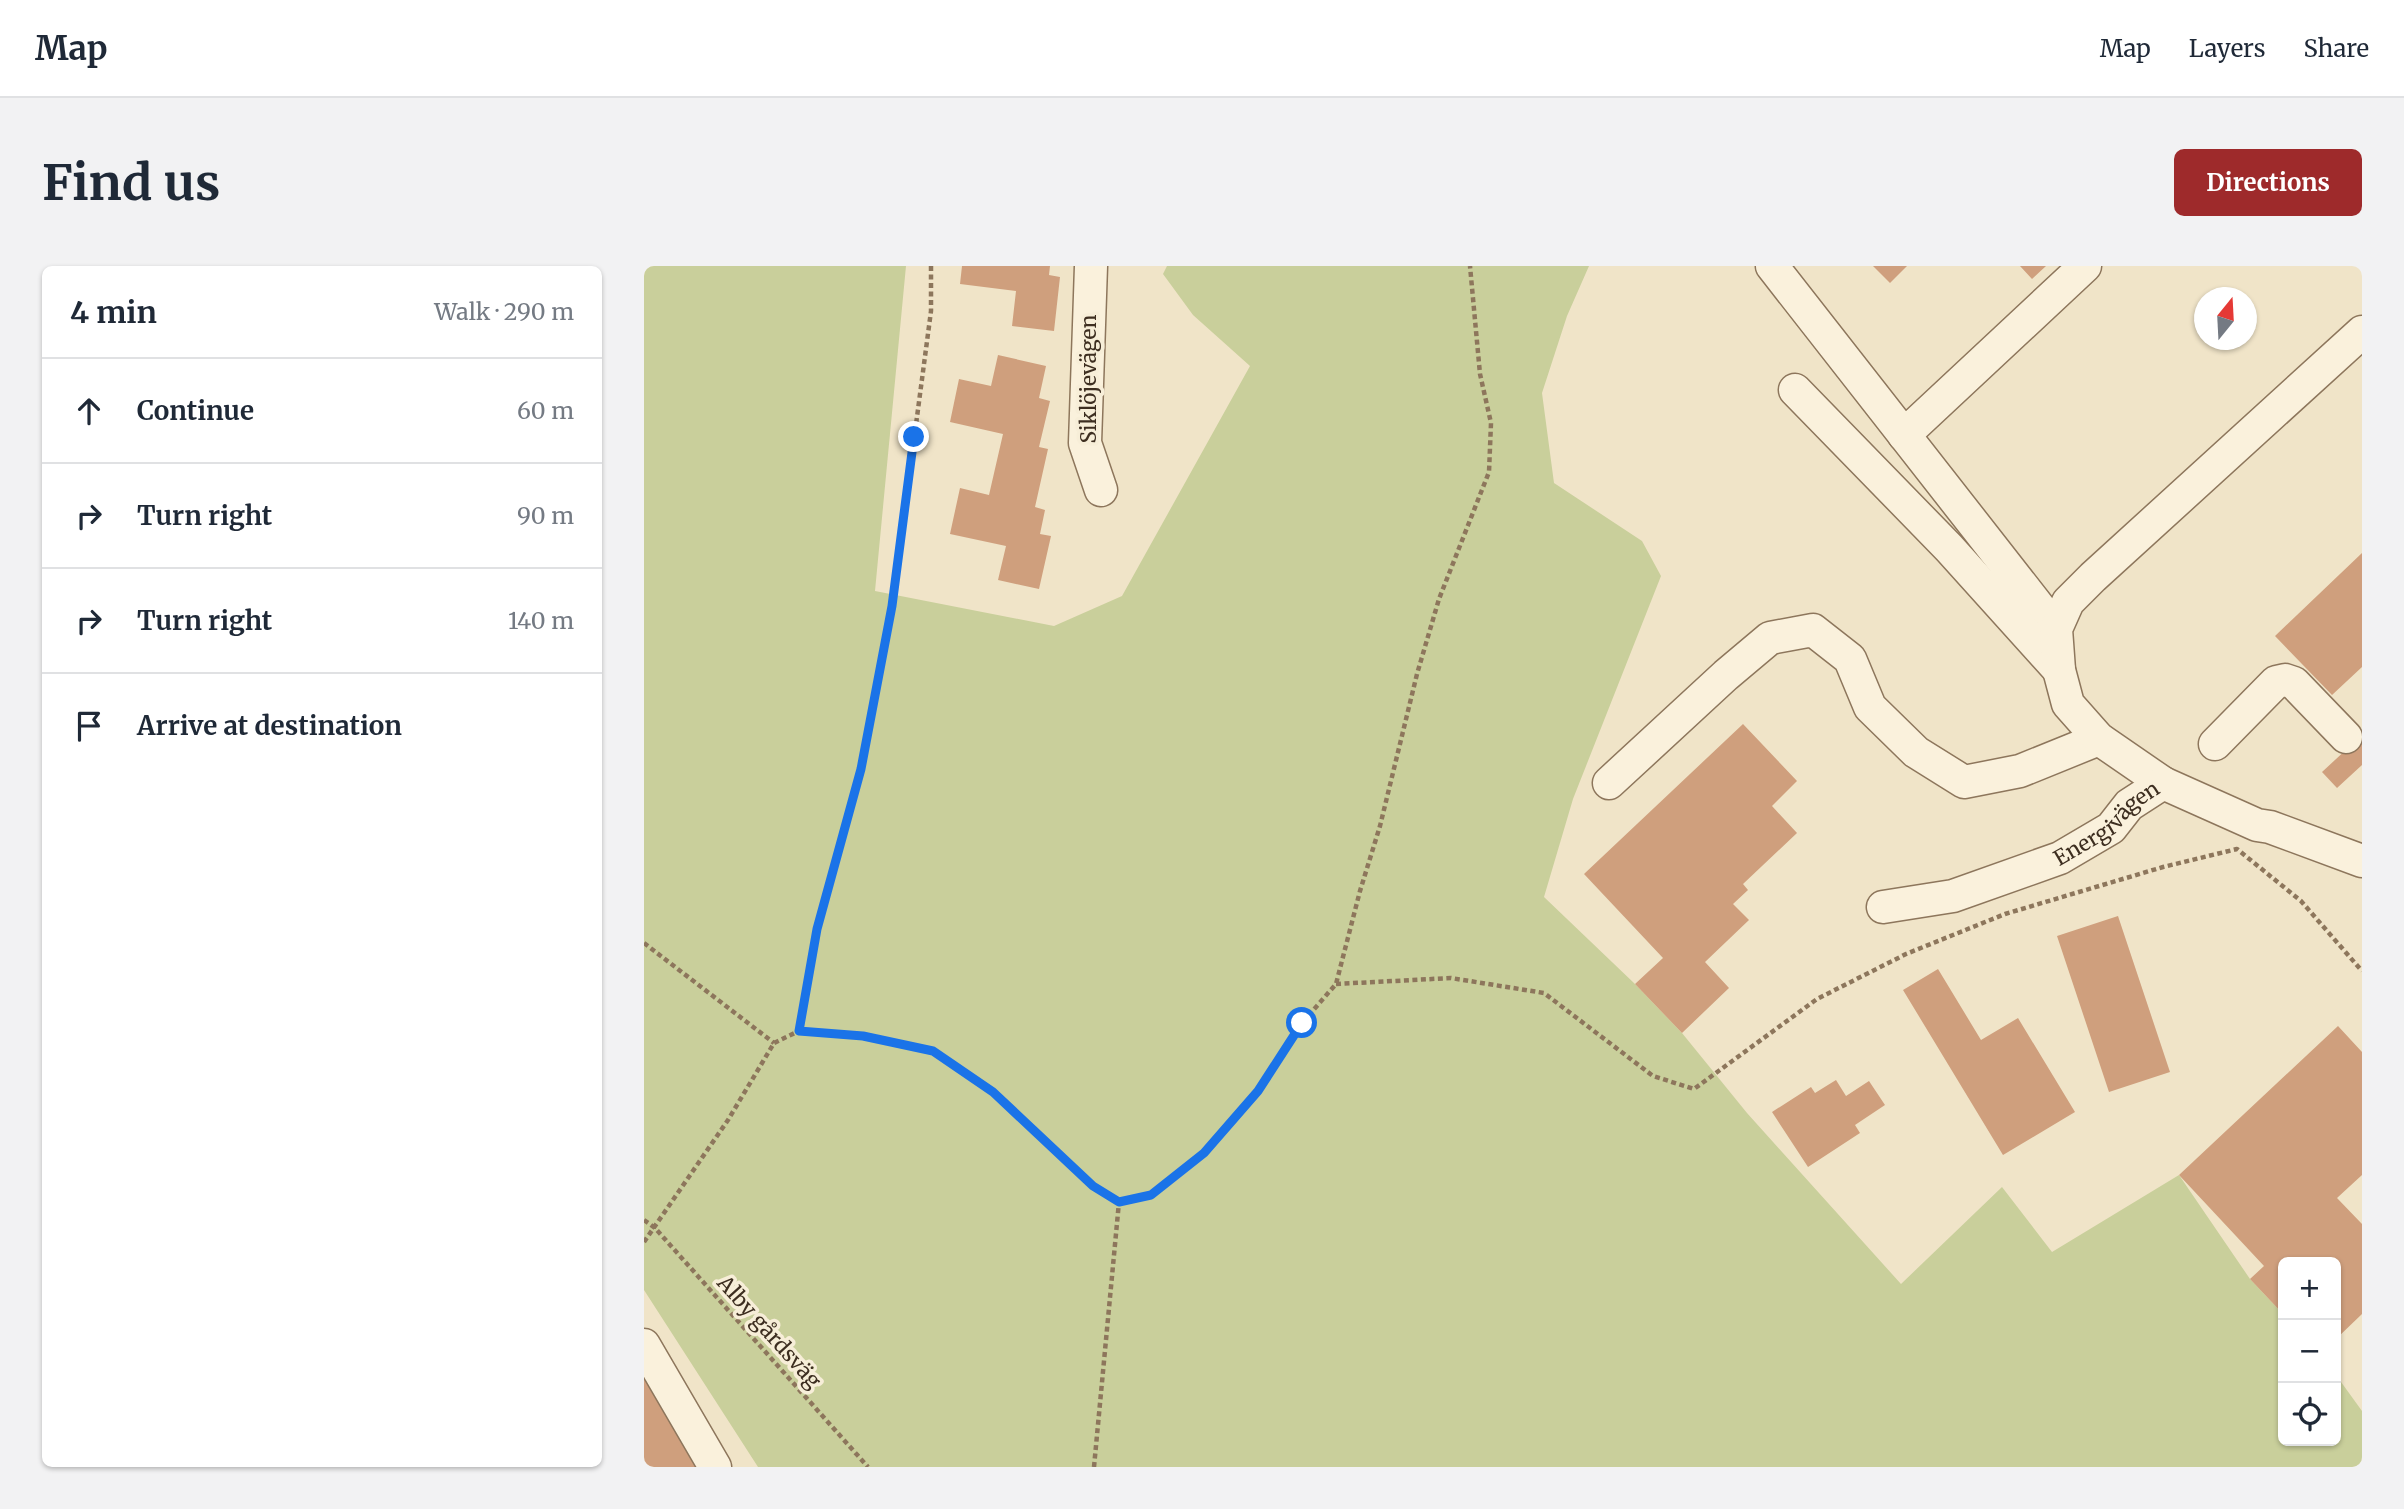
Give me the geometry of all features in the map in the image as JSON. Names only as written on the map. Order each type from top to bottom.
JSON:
[{"type":"street","name":"Siklöjevägen","points":[[1091,266],[1086,443],[1101,490]]},
{"type":"street","points":[[1772,266],[2056,629]]},
{"type":"street","points":[[1904,435],[2085,266]]},
{"type":"street","points":[[2163,783],[2099,739],[2068,704],[2059,670],[2056,629],[2068,602],[2362,332]]},
{"type":"street","points":[[1795,390],[1949,548],[2059,670]]},
{"type":"street","points":[[1609,783],[1770,638],[1813,629],[1850,659],[1870,707],[1916,752],[1964,782],[2020,771],[2099,739]]},
{"type":"street","points":[[2216,744],[2276,682],[2285,680],[2294,683],[2346,737]]},
{"type":"street","name":"Energivägen","points":[[1883,907],[1953,896],[2060,859],[2111,828],[2129,805],[2163,783],[2257,825],[2270,827],[2362,861]]},
{"type":"street","points":[[644,1345],[715,1467]]},
{"type":"path","points":[[799,1031],[817,929],[861,769],[892,606],[931,311],[931,266]]},
{"type":"path","points":[[644,1242],[728,1120],[774,1043],[799,1031],[863,1036],[933,1051],[993,1092],[1093,1186],[1119,1202],[1151,1195],[1204,1153],[1258,1091],[1302,1023],[1336,984],[1439,599],[1489,472],[1491,423],[1480,374],[1470,266]]},
{"type":"path","points":[[1336,984],[1451,978],[1544,993],[1653,1076],[1695,1089],[1817,999],[1906,954],[2005,914],[2163,867],[2237,849],[2301,901],[2362,971]]},
{"type":"path","points":[[644,943],[774,1043]]},
{"type":"path","points":[[1094,1467],[1119,1202]]},
{"type":"path","name":"Alby gårdsväg","points":[[644,1220],[655,1228],[868,1467]]},
{"type":"green space","points":[[644,266],[906,266],[875,591],[1054,626],[1122,596],[1250,366],[1193,315],[1163,274],[1167,266],[1589,266],[1567,316],[1542,393],[1554,483],[1642,541],[1661,576],[1573,799],[1544,897],[1682,1033],[1747,1113],[1901,1284],[2002,1187],[2052,1252],[2179,1175],[2250,1279],[2278,1309],[2278,1446],[2341,1446],[2341,1382],[2362,1411],[2362,1467],[758,1467],[644,1290]]},
{"type":"building","points":[[962,266],[1050,266],[1049,275],[1060,277],[1054,331],[1012,326],[1016,291],[960,284]]},
{"type":"building","points":[[1873,266],[1907,266],[1890,283]]},
{"type":"building","points":[[2020,266],[2046,266],[2032,279]]},
{"type":"building","points":[[998,355],[1046,366],[1039,398],[1050,401],[1039,447],[1048,449],[1035,507],[1045,510],[1040,534],[1051,536],[1039,589],[998,580],[1006,546],[950,534],[960,488],[989,495],[1003,434],[950,422],[959,379],[991,386]]},
{"type":"building","points":[[2362,553],[2362,667],[2332,695],[2275,636]]},
{"type":"building","points":[[1743,724],[1797,781],[1772,806],[1797,833],[1743,884],[1748,890],[1733,904],[1749,920],[1705,962],[1729,988],[1682,1033],[1635,984],[1663,958],[1584,874]]},
{"type":"building","points":[[2362,735],[2362,765],[2337,788],[2322,772]]},
{"type":"building","points":[[2118,916],[2170,1072],[2109,1092],[2057,936]]},
{"type":"building","points":[[1938,969],[1981,1040],[2018,1018],[2075,1112],[2003,1155],[1903,990]]},
{"type":"building","points":[[2338,1026],[2362,1052],[2362,1175],[2337,1198],[2362,1224],[2362,1314],[2341,1334],[2341,1257],[2278,1257],[2278,1309],[2250,1279],[2264,1266],[2179,1175]]},
{"type":"building","points":[[1836,1080],[1846,1096],[1869,1081],[1885,1105],[1855,1125],[1860,1133],[1808,1167],[1772,1112],[1811,1087],[1815,1093]]},
{"type":"building","points":[[644,1364],[701,1467],[644,1467]]},
{"type":"route","points":[[914,437],[892,606],[861,769],[817,929],[799,1031],[863,1036],[933,1051],[993,1092],[1093,1186],[1119,1202],[1151,1195],[1204,1153],[1258,1091],[1302,1023]]}]
